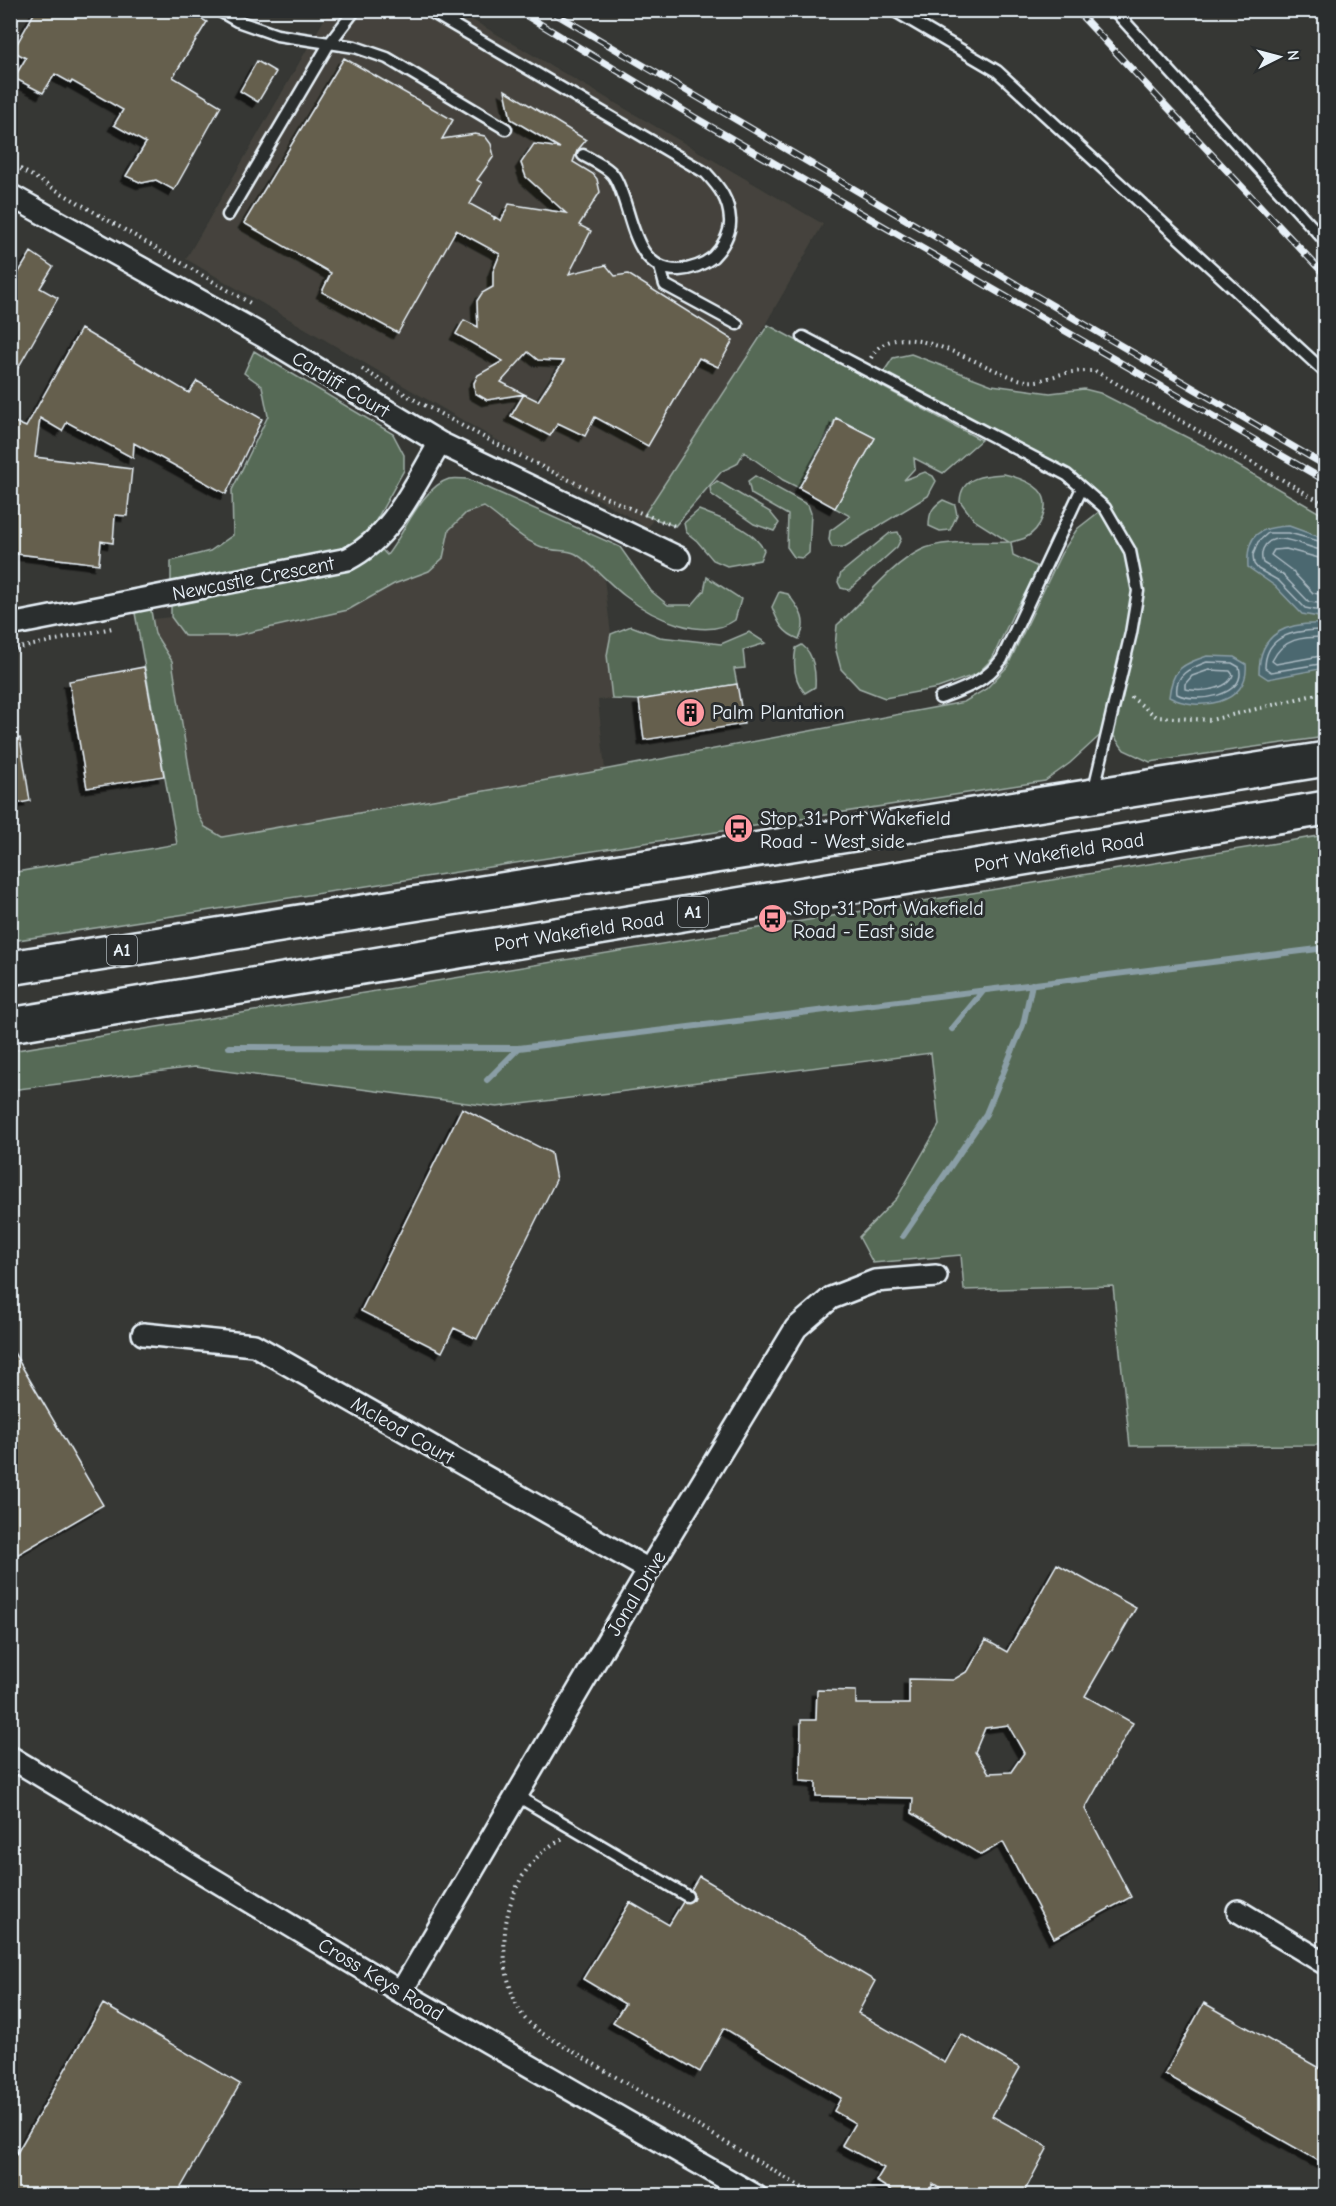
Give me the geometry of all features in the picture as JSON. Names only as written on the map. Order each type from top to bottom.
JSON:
[{"type":"highway","name":"A1","points":[[10,968],[1326,759]]},
{"type":"highway","name":"Port Wakefield Road","points":[[10,1025],[1326,808]]},
{"type":"street","name":"Cardiff Court","points":[[10,195],[263,336],[440,443],[679,558]]},
{"type":"street","name":"Newcastle Crescent","points":[[10,625],[348,559],[373,543],[398,511],[440,443]]},
{"type":"street","name":"Jonal Drive","points":[[401,1992],[649,1570],[796,1328],[831,1298],[875,1281],[936,1276]]},
{"type":"street","name":"Mcleod Court","points":[[143,1334],[254,1345],[649,1570]]},
{"type":"street","name":"Cross Keys Road","points":[[10,1757],[401,1992],[756,2196]]},
{"type":"street","points":[[1238,1911],[1326,1964]]},
{"type":"lane","points":[[218,10],[237,21],[277,35],[356,48],[387,58],[506,129]]},
{"type":"lane","points":[[228,215],[329,44],[355,10]]},
{"type":"lane","points":[[428,10],[706,173],[718,186],[729,204],[730,225],[725,242],[714,256],[703,264],[689,269],[660,267]]},
{"type":"lane","points":[[893,10],[997,72],[1326,373]]},
{"type":"lane","points":[[1114,10],[1326,242]]},
{"type":"lane","points":[[584,155],[612,173],[622,192],[642,251],[660,267],[665,285],[737,324]]},
{"type":"lane","points":[[803,337],[1067,475],[1105,508],[1130,551],[1138,591],[1092,796]]},
{"type":"lane","points":[[940,698],[980,682],[1002,659],[1082,488]]},
{"type":"lane","points":[[517,1796],[687,1896]]},
{"type":"path","points":[[10,163],[258,308]]},
{"type":"path","points":[[865,369],[875,351],[893,340],[915,339],[954,352],[996,372],[1029,382],[1071,372],[1095,371],[1326,505]]},
{"type":"path","points":[[359,368],[429,409],[515,453],[644,515],[675,526]]},
{"type":"path","points":[[10,650],[113,628]]},
{"type":"path","points":[[1118,688],[1157,717],[1211,720],[1326,692]]},
{"type":"path","points":[[576,1832],[554,1843],[529,1866],[509,1905],[505,1970],[524,2018],[540,2032],[816,2196]]},
{"type":"shaded area","points":[[329,11],[457,11],[823,224],[648,528],[186,259]]},
{"type":"shaded area","points":[[484,507],[500,518],[513,532],[545,549],[572,552],[590,563],[604,579],[611,634],[607,655],[612,699],[598,700],[605,770],[222,837],[205,827],[196,811],[172,661],[155,634],[153,619],[171,617],[185,636],[233,636],[348,610],[394,584],[429,571],[443,558],[449,530],[466,513]]},
{"type":"green space","points":[[768,325],[981,440],[943,473],[914,458],[915,468],[904,480],[925,472],[933,476],[936,481],[928,496],[844,547],[832,547],[829,540],[830,531],[850,516],[835,508],[875,438],[836,418],[799,488],[783,480],[744,452],[737,464],[722,471],[675,526],[644,515]]},
{"type":"green space","points":[[254,351],[393,434],[404,455],[404,470],[368,535],[387,555],[430,491],[449,479],[468,479],[620,547],[651,591],[668,605],[692,605],[704,591],[707,577],[741,599],[735,620],[709,629],[694,628],[664,619],[625,596],[576,554],[536,545],[484,507],[466,513],[449,530],[443,558],[429,571],[394,584],[348,610],[233,636],[185,636],[171,617],[171,561],[210,551],[233,535],[232,490],[268,416],[262,386],[244,373]]},
{"type":"green space","points":[[911,354],[992,385],[1050,393],[1084,389],[1100,393],[1204,446],[1325,516],[1325,737],[1150,762],[1124,750],[1108,728],[1070,763],[1045,781],[11,941],[11,873],[177,844],[133,602],[149,599],[155,634],[172,661],[196,811],[205,827],[222,837],[587,773],[964,702],[986,689],[1007,667],[1061,554],[1077,529],[1104,508],[1067,475],[880,377],[893,358]]},
{"type":"green space","points":[[1004,474],[1027,482],[1039,490],[1043,496],[1045,510],[1040,523],[1030,534],[1023,539],[1011,542],[1013,555],[1040,568],[1013,614],[992,659],[977,674],[938,688],[885,698],[859,688],[841,669],[835,647],[837,625],[897,566],[921,550],[940,544],[1009,542],[974,520],[960,501],[965,486],[975,478]]},
{"type":"green space","points":[[755,476],[808,505],[811,513],[809,553],[803,558],[794,557],[787,547],[788,515],[751,494],[748,481]]},
{"type":"green space","points":[[717,481],[770,512],[779,523],[774,531],[754,524],[711,494],[710,487]]},
{"type":"green space","points":[[943,500],[955,505],[957,515],[950,530],[940,531],[929,526],[929,521],[936,505]]},
{"type":"green space","points":[[699,510],[736,525],[752,535],[764,550],[760,560],[727,566],[713,560],[686,532],[684,523]]},
{"type":"green space","points":[[898,532],[901,539],[897,547],[849,590],[841,588],[838,582],[841,573],[890,533]]},
{"type":"green space","points":[[779,592],[788,594],[801,615],[803,626],[799,639],[785,630],[774,612],[772,607]]},
{"type":"green space","points":[[631,626],[660,637],[721,644],[749,632],[766,643],[743,650],[745,668],[734,669],[737,684],[639,700],[612,699],[607,655],[611,634]]},
{"type":"green space","points":[[802,645],[812,659],[815,676],[815,687],[805,693],[797,678],[795,666],[796,648]]},
{"type":"green space","points":[[1325,835],[1325,1445],[1130,1446],[1113,1286],[964,1290],[961,1255],[873,1263],[859,1237],[897,1198],[939,1125],[931,1053],[497,1107],[195,1067],[11,1090],[11,1051]]},
{"type":"water","points":[[1289,526],[1325,539],[1325,618],[1302,614],[1275,586],[1248,567],[1249,547],[1256,534],[1270,528]]},
{"type":"water","points":[[1325,624],[1325,668],[1268,679],[1259,673],[1264,647],[1278,632],[1300,625]]},
{"type":"water","points":[[1207,656],[1234,657],[1246,664],[1245,678],[1240,689],[1219,702],[1207,704],[1181,702],[1169,697],[1175,674],[1179,669]]},
{"type":"building","points":[[36,10],[187,10],[207,22],[173,77],[221,106],[174,190],[156,180],[142,183],[126,176],[146,143],[114,125],[123,110],[55,74],[43,93],[14,78],[26,58],[13,51]]},
{"type":"building","points":[[344,58],[453,120],[442,139],[475,134],[485,136],[491,144],[494,156],[477,180],[482,183],[470,204],[494,217],[494,220],[495,217],[501,221],[509,204],[566,213],[526,177],[521,163],[534,144],[560,148],[511,119],[505,90],[586,140],[577,151],[573,162],[593,174],[597,179],[600,192],[579,225],[591,231],[569,274],[606,265],[615,276],[628,274],[733,340],[718,367],[699,358],[648,446],[595,417],[585,436],[558,423],[550,436],[511,416],[524,394],[487,400],[475,393],[474,383],[478,375],[503,361],[456,334],[464,320],[478,327],[477,301],[482,293],[493,287],[493,272],[500,254],[456,230],[398,333],[322,292],[331,273],[244,223]],"holes":[[[528,352],[538,360],[564,361],[538,401],[501,382]]]},
{"type":"building","points":[[257,61],[276,72],[258,102],[240,91]]},
{"type":"building","points":[[31,252],[53,267],[40,288],[58,298],[10,382],[10,287]]},
{"type":"building","points":[[81,329],[189,393],[197,381],[262,419],[226,494],[134,443],[133,458],[67,422],[62,431],[40,418],[35,457],[132,469],[127,516],[115,515],[113,543],[101,541],[99,564],[10,553],[10,420],[26,427]]},
{"type":"building","points":[[836,418],[875,438],[835,508],[799,488],[832,430]]},
{"type":"building","points":[[144,667],[164,776],[87,788],[69,681]]},
{"type":"building","name":"Palm Plantation","points":[[737,684],[744,724],[644,740],[639,700]]},
{"type":"building","points":[[20,738],[30,801],[10,805],[10,739]]},
{"type":"building","points":[[462,1108],[551,1153],[556,1180],[477,1339],[454,1328],[442,1352],[361,1311]]},
{"type":"building","points":[[10,1346],[103,1505],[10,1559]]},
{"type":"building","points":[[1057,1564],[1136,1608],[1085,1696],[1133,1723],[1085,1809],[1131,1897],[1054,1938],[1003,1842],[981,1855],[912,1813],[913,1798],[816,1796],[816,1782],[800,1781],[801,1720],[816,1720],[817,1690],[856,1691],[856,1704],[909,1704],[909,1679],[953,1680],[968,1671],[986,1640],[1007,1652]],"holes":[[[1008,1725],[1024,1753],[1011,1772],[989,1773],[975,1752],[985,1728]]]},
{"type":"building","points":[[699,1876],[875,1981],[858,2013],[945,2063],[961,2034],[1020,2068],[992,2116],[1048,2147],[1022,2196],[951,2196],[933,2184],[926,2196],[900,2196],[876,2181],[884,2168],[842,2145],[855,2123],[834,2111],[841,2098],[724,2028],[700,2072],[613,2022],[625,2004],[583,1979],[630,1902],[669,1925],[683,1902],[693,1900],[694,1895],[691,1890]]},
{"type":"building","points":[[1204,2003],[1326,2072],[1326,2165],[1165,2074]]},
{"type":"building","points":[[103,2004],[240,2084],[176,2196],[10,2196],[10,2165]]},
{"type":"waterway","points":[[229,1047],[519,1048],[1326,948]]},
{"type":"waterway","points":[[903,1236],[986,1114],[1023,1025],[1032,984]]},
{"type":"waterway","points":[[952,1029],[984,990]]},
{"type":"waterway","points":[[487,1080],[519,1048]]},
{"type":"railway","points":[[517,10],[694,117],[1326,481]]},
{"type":"railway","points":[[549,10],[1326,466]]},
{"type":"railway","points":[[1076,10],[1326,276]]},
{"type":"place","name":"Palm Plantation","points":[[691,712]]},
{"type":"place","name":"Stop 31 Port Wakefield Road - West side","points":[[739,829]]},
{"type":"place","name":"Stop 31 Port Wakefield Road - East side","points":[[772,919]]}]
